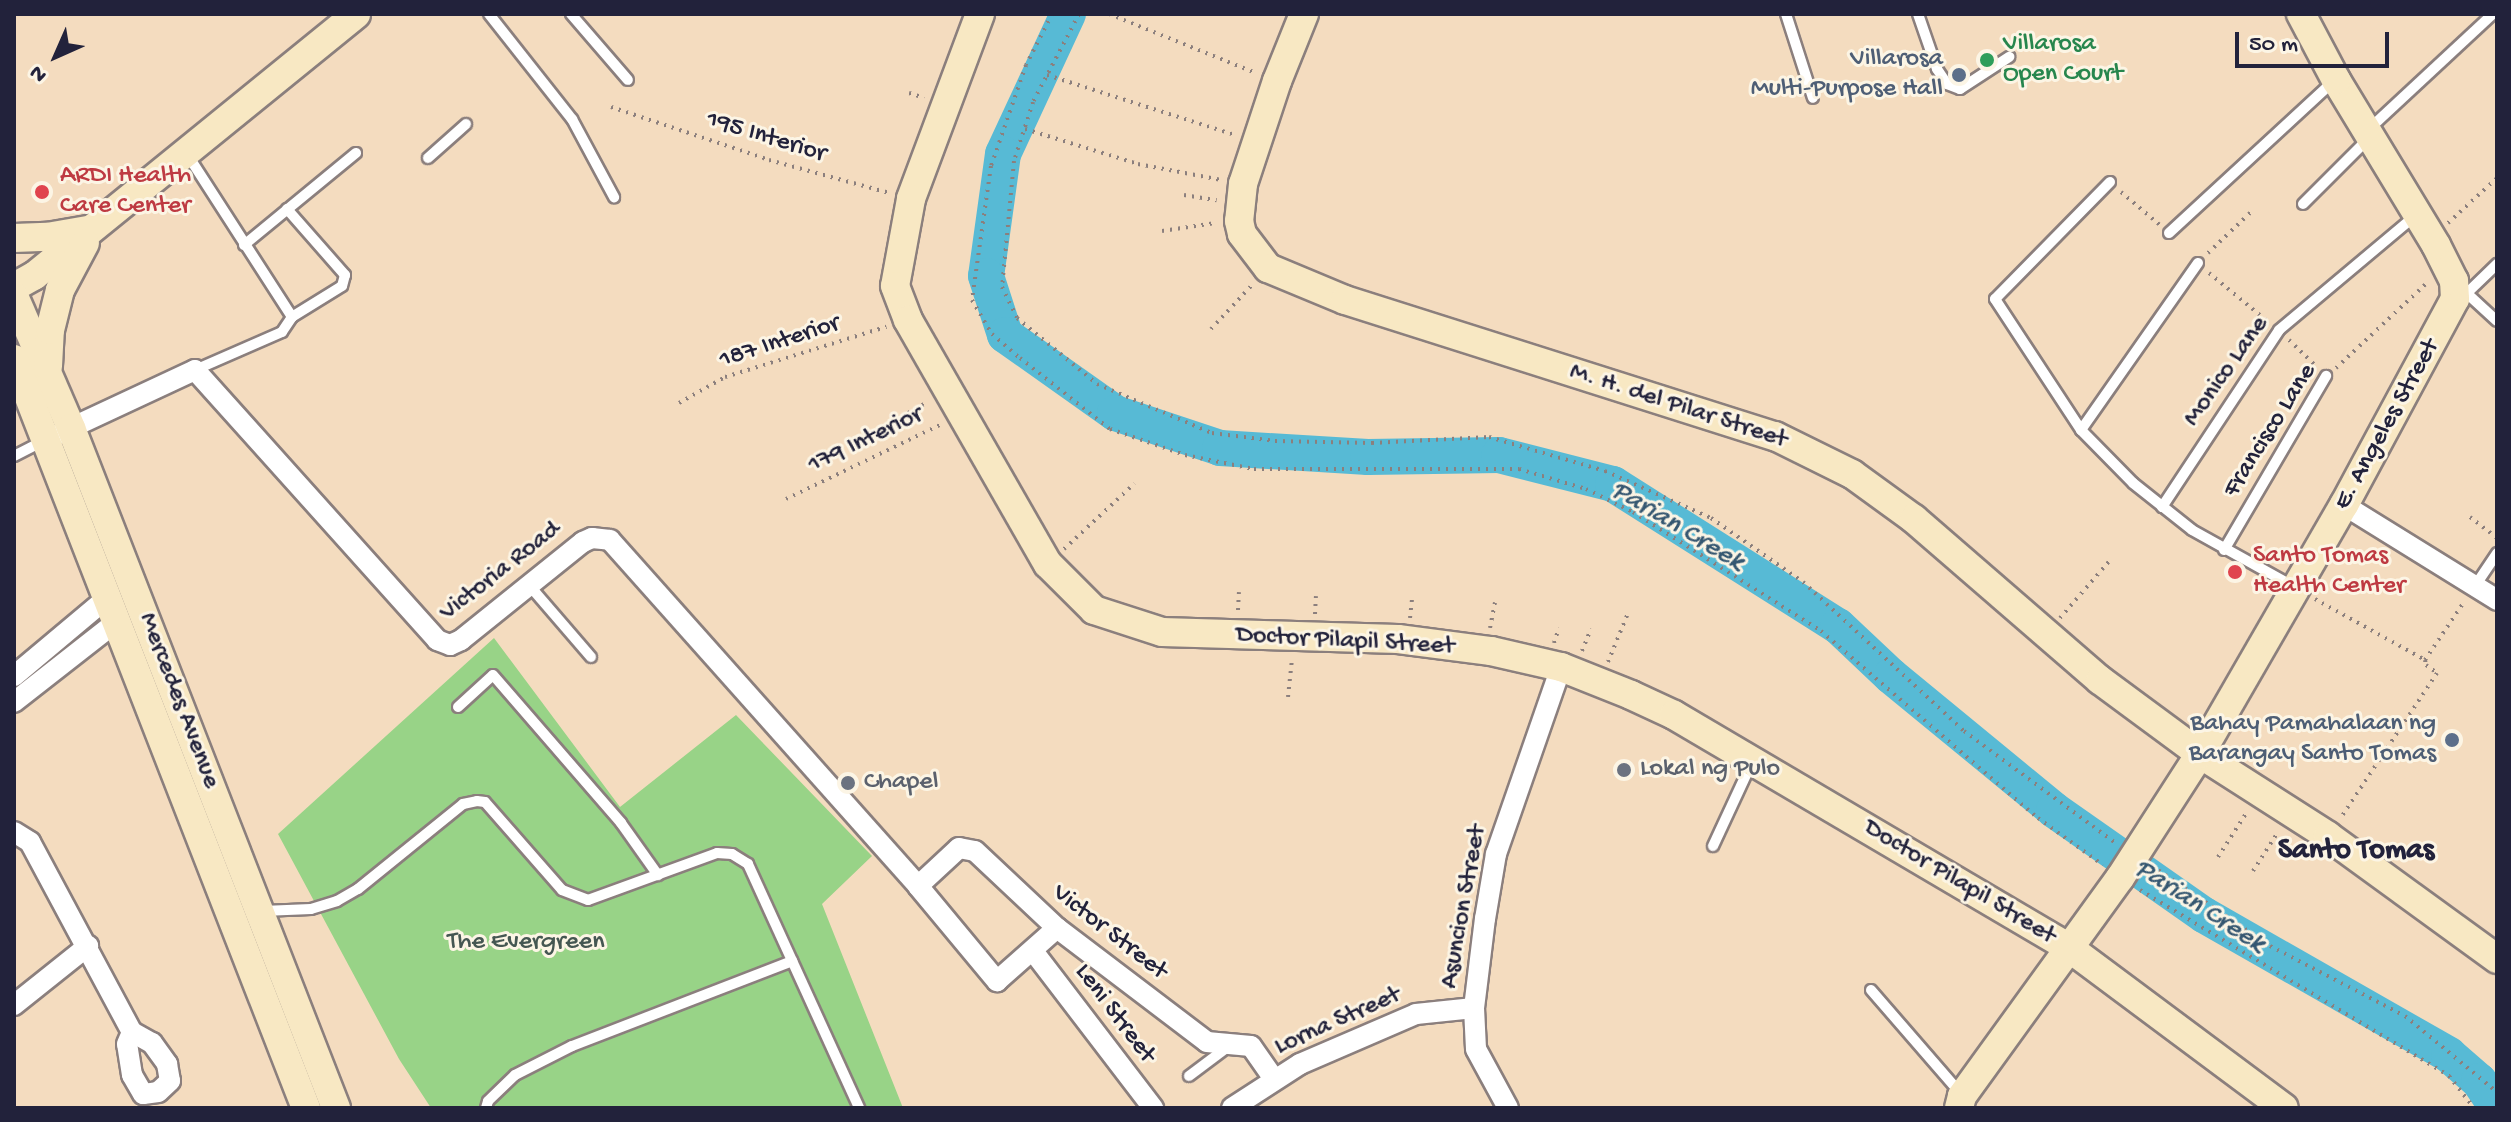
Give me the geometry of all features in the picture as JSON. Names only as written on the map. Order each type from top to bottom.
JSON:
[{"type":"street","points":[[14,287],[34,276],[356,14]]},
{"type":"street","name":"Doctor Pilapil Street","points":[[980,14],[911,199],[895,286],[908,320],[1048,564],[1094,610],[1162,632],[1398,639],[1491,651],[1561,667],[1599,682],[1674,715],[2068,947],[2284,1108]]},
{"type":"street","points":[[1268,268],[1246,242],[1237,202],[1277,81],[1304,14]]},
{"type":"street","points":[[2301,14],[2336,80],[2425,226],[2451,284]]},
{"type":"street","points":[[14,238],[47,237],[96,224]]},
{"type":"street","points":[[48,370],[50,330],[60,290],[96,224]]},
{"type":"street","name":"M. H. del Pilar Street","points":[[1268,268],[1345,300],[1785,440],[1852,474],[1914,519],[2100,680],[2200,754],[2328,836],[2404,895],[2497,959]]},
{"type":"street","name":"E. Angeles Street","points":[[1960,1102],[2127,866],[2200,754],[2344,505],[2447,315],[2455,299],[2451,284]]},
{"type":"street","name":"Mercedes Avenue","points":[[14,296],[48,370],[60,433],[112,610],[306,1108]]},
{"type":"street","name":"Mercedes Avenue","points":[[15,361],[60,433],[260,912],[336,1108]]},
{"type":"street","points":[[60,433],[195,370]]},
{"type":"street","name":"Victoria Road","points":[[195,370],[444,644],[461,640],[592,538],[601,537],[618,546],[918,886]]},
{"type":"street","points":[[2344,505],[2497,600]]},
{"type":"street","points":[[14,676],[112,610]]},
{"type":"street","points":[[15,698],[112,610]]},
{"type":"street","name":"Asuncion Street","points":[[1504,1107],[1476,1049],[1474,1008],[1496,854],[1561,667]]},
{"type":"street","points":[[14,832],[30,842],[132,1032]]},
{"type":"street","name":"Victor Street","points":[[918,886],[959,848],[975,851],[1057,928],[1207,1042],[1251,1046],[1274,1079]]},
{"type":"street","points":[[918,886],[997,981],[1057,928]]},
{"type":"street","points":[[14,1005],[88,946]]},
{"type":"street","name":"Leni Street","points":[[1033,951],[1153,1108]]},
{"type":"street","name":"Lorna Street","points":[[1232,1108],[1300,1064],[1416,1014],[1474,1008]]},
{"type":"lane","points":[[489,14],[572,119],[614,197]]},
{"type":"lane","points":[[571,14],[628,80]]},
{"type":"lane","points":[[1786,14],[1813,98]]},
{"type":"lane","points":[[1918,14],[1937,69],[1947,84],[1960,89],[2009,57]]},
{"type":"lane","points":[[2303,204],[2368,134],[2493,14]]},
{"type":"lane","points":[[2169,233],[2336,80]]},
{"type":"lane","points":[[428,158],[466,124]]},
{"type":"lane","points":[[186,152],[292,317]]},
{"type":"lane","points":[[244,245],[356,153]]},
{"type":"lane","points":[[2110,182],[1995,299],[2081,430],[2162,507],[2224,550],[2296,588]]},
{"type":"lane","points":[[195,370],[282,332],[292,317],[342,286],[345,275],[287,209]]},
{"type":"lane","name":"Monico Lane","points":[[2162,507],[2279,330],[2425,226]]},
{"type":"lane","points":[[2081,430],[2198,263]]},
{"type":"lane","points":[[2497,264],[2451,284],[2497,321]]},
{"type":"lane","name":"Francisco Lane","points":[[2224,550],[2326,376]]},
{"type":"lane","points":[[14,456],[60,433]]},
{"type":"lane","points":[[2475,586],[2497,553]]},
{"type":"lane","points":[[529,585],[591,657]]},
{"type":"lane","points":[[458,707],[493,675],[621,823],[658,875]]},
{"type":"lane","points":[[1713,846],[1752,761]]},
{"type":"lane","points":[[233,918],[260,912],[311,909],[337,901],[358,889],[463,804],[477,801],[485,802],[562,890],[588,900],[717,853],[741,859],[748,864],[859,1108]]},
{"type":"lane","points":[[486,1108],[488,1101],[515,1075],[572,1046],[792,961]]},
{"type":"lane","points":[[1871,990],[1960,1102]]},
{"type":"lane","points":[[1189,1076],[1232,1043]]},
{"type":"path","points":[[1052,14],[1026,65],[991,166],[972,300],[992,334],[1110,429],[1185,455],[1254,469],[1519,469],[1586,489],[1633,512],[1821,631],[2038,818],[2270,946],[2405,1016],[2497,1092]]},
{"type":"path","points":[[1079,14],[1047,75],[1014,161],[1002,287],[1017,318],[1097,384],[1212,433],[1275,441],[1372,443],[1489,437],[1605,471],[1711,518],[1803,582],[1964,731],[2127,866],[2449,1076],[2474,1108]]},
{"type":"path","points":[[1109,14],[1277,81]]},
{"type":"path","points":[[1047,75],[1244,138]]},
{"type":"path","name":"195 Interior","points":[[611,107],[769,160],[911,199]]},
{"type":"path","points":[[1025,129],[1138,164],[1237,202]]},
{"type":"path","points":[[2425,226],[2497,178]]},
{"type":"path","points":[[2110,182],[2169,233]]},
{"type":"path","points":[[1184,195],[1237,202]]},
{"type":"path","points":[[1162,231],[1237,202]]},
{"type":"path","points":[[2251,212],[2198,263],[2279,330],[2326,376]]},
{"type":"path","points":[[1211,329],[1268,268]]},
{"type":"path","name":"Francisco Lane","points":[[2326,376],[2451,284]]},
{"type":"path","name":"187 Interior","points":[[679,403],[725,377],[895,324]]},
{"type":"path","name":"179 Interior","points":[[786,499],[961,415]]},
{"type":"path","points":[[1048,564],[1134,484]]},
{"type":"path","points":[[2470,517],[2497,538]]},
{"type":"path","points":[[2046,635],[2112,558]]},
{"type":"path","points":[[2425,660],[2475,586]]},
{"type":"path","points":[[2296,588],[2425,660],[2437,673],[2328,836]]},
{"type":"path","points":[[1599,682],[1628,613]]},
{"type":"path","points":[[1288,697],[1295,636]]},
{"type":"path","points":[[2218,857],[2259,792]]},
{"type":"path","points":[[2253,871],[2291,813]]},
{"type":"green space","name":"The Evergreen","points":[[494,638],[620,807],[736,715],[872,856],[822,904],[903,1108],[431,1108],[399,1059],[278,834]]},
{"type":"waterway","name":"Parian Creek","points":[[1068,14],[1003,154],[986,276],[1005,335],[1115,413],[1220,448],[1368,457],[1499,455],[1613,484],[1838,626],[1891,676],[2054,810],[2204,915],[2449,1055],[2479,1081],[2497,1108]]},
{"type":"place","name":"Villarosa Open Court","points":[[1987,60]]},
{"type":"place","name":"Villarosa Multi-Purpose Hall","points":[[1959,75]]},
{"type":"place","name":"ARDI Health Care Center","points":[[42,192]]},
{"type":"place","name":"Santo Tomas Health Center","points":[[2235,572]]},
{"type":"place","name":"Bahay Pamahalaan ng Barangay Santo Tomas","points":[[2452,740]]},
{"type":"place","name":"Lokal ng Pulo","points":[[1624,770]]},
{"type":"place","name":"Chapel","points":[[848,783]]},
{"type":"district","name":"Santo Tomas","points":[[2356,852]]}]
